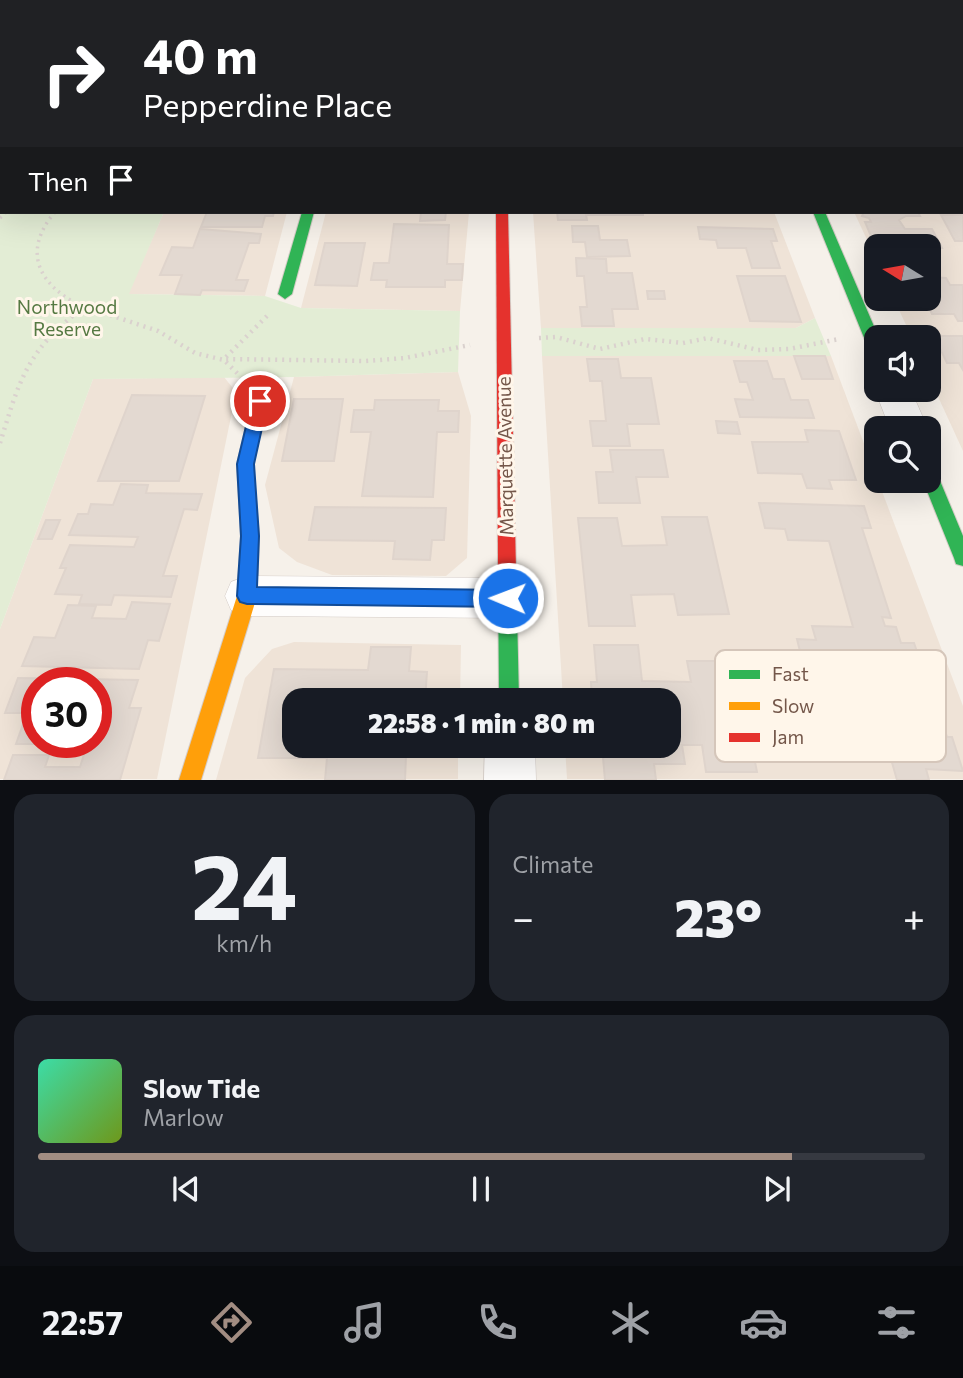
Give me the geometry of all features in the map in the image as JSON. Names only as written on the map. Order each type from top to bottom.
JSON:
[{"type":"street","points":[[285,294],[308,214]]},
{"type":"street","name":"Marquette Avenue","points":[[502,214],[509,688]]},
{"type":"street","points":[[819,214],[866,325]]},
{"type":"street","points":[[190,779],[247,596],[250,536],[245,464],[260,401]]},
{"type":"street","points":[[936,493],[963,558]]},
{"type":"street","points":[[247,596],[508,598]]},
{"type":"street","points":[[510,758],[510,779]]},
{"type":"path","points":[[53,214],[40,236],[38,270],[46,285],[83,307],[155,329],[196,353],[224,359],[405,358],[480,343]]},
{"type":"path","points":[[0,443],[13,399],[33,357],[47,340],[83,307]]},
{"type":"path","points":[[224,359],[267,318],[269,308]]},
{"type":"path","points":[[527,339],[556,337],[600,349],[645,340],[683,343],[708,338],[758,350],[789,349],[850,336]]},
{"type":"path","points":[[224,359],[242,377],[246,390],[260,401]]},
{"type":"shaded area","points":[[163,214],[286,214],[265,296],[128,294]]},
{"type":"shaded area","points":[[325,214],[469,214],[460,311],[301,308]]},
{"type":"shaded area","points":[[533,214],[775,214],[815,318],[796,328],[541,328]]},
{"type":"shaded area","points":[[855,214],[963,214],[963,451],[940,402],[941,325],[906,325],[900,312],[942,312],[942,234],[864,234]]},
{"type":"shaded area","points":[[542,356],[831,356],[864,444],[864,493],[883,493],[942,650],[715,650],[715,762],[946,762],[946,661],[963,706],[963,779],[567,779],[566,758],[681,758],[681,688],[562,688]]},
{"type":"shaded area","points":[[458,372],[471,416],[467,558],[446,576],[332,575],[297,562],[279,548],[265,485],[294,377]]},
{"type":"shaded area","points":[[224,377],[236,392],[157,779],[0,779],[0,629],[93,379]]},
{"type":"shaded area","points":[[294,642],[461,645],[460,688],[282,688],[282,758],[458,758],[458,779],[216,780],[245,678],[272,649]]},
{"type":"green space","name":"Northwood Reserve","points":[[0,214],[163,214],[129,294],[265,296],[301,308],[460,311],[458,372],[93,379],[0,629]]},
{"type":"green space","points":[[815,318],[831,356],[542,356],[541,328],[796,328]]},
{"type":"building","points":[[206,214],[274,214],[265,216],[262,227],[201,227]]},
{"type":"building","points":[[421,214],[446,214],[445,220],[420,221]]},
{"type":"building","points":[[557,214],[643,214],[586,215],[587,220],[558,220]]},
{"type":"building","points":[[919,214],[920,216],[906,216],[899,220],[905,229],[932,229],[935,234],[870,234],[865,222],[871,222],[869,218],[862,216]]},
{"type":"building","points":[[941,215],[963,215],[963,241],[955,241]]},
{"type":"building","points":[[394,224],[449,225],[447,264],[463,264],[462,280],[445,280],[445,287],[386,287],[387,280],[371,280],[374,263],[389,263]]},
{"type":"building","points":[[572,226],[598,226],[600,240],[627,240],[630,256],[587,257],[585,242],[573,242]]},
{"type":"building","points":[[698,227],[773,229],[777,241],[771,241],[780,268],[752,268],[746,248],[718,248],[716,240],[700,239]]},
{"type":"building","points":[[200,229],[261,234],[259,243],[249,243],[236,280],[248,280],[244,291],[202,290],[200,295],[175,294],[182,275],[160,275],[172,247],[193,248]]},
{"type":"building","points":[[325,243],[365,243],[357,286],[315,285]]},
{"type":"building","points":[[576,258],[606,259],[607,273],[632,273],[638,309],[612,309],[614,326],[582,326],[580,307],[587,307],[584,276],[577,276]]},
{"type":"building","points":[[737,276],[785,276],[801,322],[750,321]]},
{"type":"building","points":[[942,278],[946,278],[950,285],[963,285],[963,321],[958,321],[954,314],[931,312],[942,312]]},
{"type":"building","points":[[647,291],[664,291],[665,299],[648,299]]},
{"type":"building","points":[[941,336],[963,336],[963,370],[959,363],[947,363],[941,351]]},
{"type":"building","points":[[794,356],[825,356],[833,379],[802,379]]},
{"type":"building","points":[[587,359],[618,359],[621,378],[651,378],[659,424],[627,424],[630,446],[593,446],[590,421],[606,421],[602,381],[590,381]]},
{"type":"building","points":[[734,361],[767,361],[773,379],[784,379],[791,400],[808,400],[814,418],[740,417],[735,399],[753,400],[747,382],[740,382]]},
{"type":"building","points":[[132,395],[205,396],[179,481],[98,481]]},
{"type":"building","points":[[294,399],[343,399],[334,461],[282,461]]},
{"type":"building","points":[[375,400],[439,400],[438,411],[459,411],[458,432],[437,432],[433,497],[362,496],[371,432],[351,432],[354,410],[374,410]]},
{"type":"building","points":[[716,421],[737,422],[740,434],[718,433]]},
{"type":"building","points":[[805,430],[839,431],[856,480],[829,480],[832,489],[807,488],[802,474],[758,473],[752,442],[808,442]]},
{"type":"building","points":[[610,450],[663,450],[668,477],[636,477],[640,503],[599,503],[596,472],[613,472]]},
{"type":"building","points":[[121,484],[148,485],[146,493],[202,494],[197,510],[184,509],[163,576],[177,576],[171,597],[114,595],[111,605],[79,604],[82,595],[55,594],[66,568],[60,568],[70,545],[134,547],[138,537],[69,535],[78,514],[88,514],[91,504],[113,505]]},
{"type":"building","points":[[759,503],[864,506],[871,528],[862,528],[891,618],[882,617],[885,626],[896,627],[901,643],[914,643],[916,650],[800,650],[797,639],[816,640],[812,626],[853,627],[829,541],[788,540],[785,529],[765,528]]},
{"type":"building","points":[[315,507],[446,508],[444,540],[432,540],[430,560],[393,559],[395,541],[309,540]]},
{"type":"building","points":[[662,517],[707,517],[729,614],[678,615],[674,594],[631,595],[635,626],[589,626],[578,518],[617,518],[622,546],[667,545]]},
{"type":"building","points":[[46,520],[60,520],[52,539],[38,539]]},
{"type":"building","points":[[132,602],[170,604],[159,641],[148,640],[139,669],[22,666],[34,637],[55,638],[68,605],[96,606],[92,618],[126,619]]},
{"type":"building","points":[[594,645],[638,645],[642,681],[691,682],[687,661],[715,661],[715,762],[755,762],[757,772],[706,772],[702,745],[682,745],[685,764],[654,764],[656,780],[605,780],[603,758],[681,758],[681,688],[591,688],[591,682],[597,682]]},
{"type":"building","points":[[371,647],[411,647],[409,671],[427,672],[426,688],[282,688],[282,758],[258,758],[274,669],[368,670]]},
{"type":"building","points":[[18,678],[21,678],[21,713],[5,713]]},
{"type":"building","points":[[112,680],[138,680],[129,708],[141,708],[120,780],[4,780],[13,755],[21,755],[21,758],[48,758],[45,767],[80,767],[83,758],[112,758]]},
{"type":"building","points":[[21,730],[21,744],[16,744]]},
{"type":"building","points":[[946,734],[947,737],[952,737],[963,771],[926,769],[929,780],[897,780],[892,762],[946,762]]},
{"type":"building","points":[[327,758],[406,758],[405,780],[325,780]]},
{"type":"traffic: fast","points":[[285,294],[307,214]]},
{"type":"traffic: fast","points":[[820,214],[866,325]]},
{"type":"traffic: fast","points":[[936,493],[963,558]]},
{"type":"traffic: fast","points":[[507,570],[509,688]]},
{"type":"traffic: slow","points":[[190,780],[247,596],[250,536],[245,464],[260,401]]},
{"type":"traffic: jam","points":[[502,214],[507,570]]},
{"type":"route","points":[[260,401],[245,464],[250,536],[247,596],[508,598]]}]
